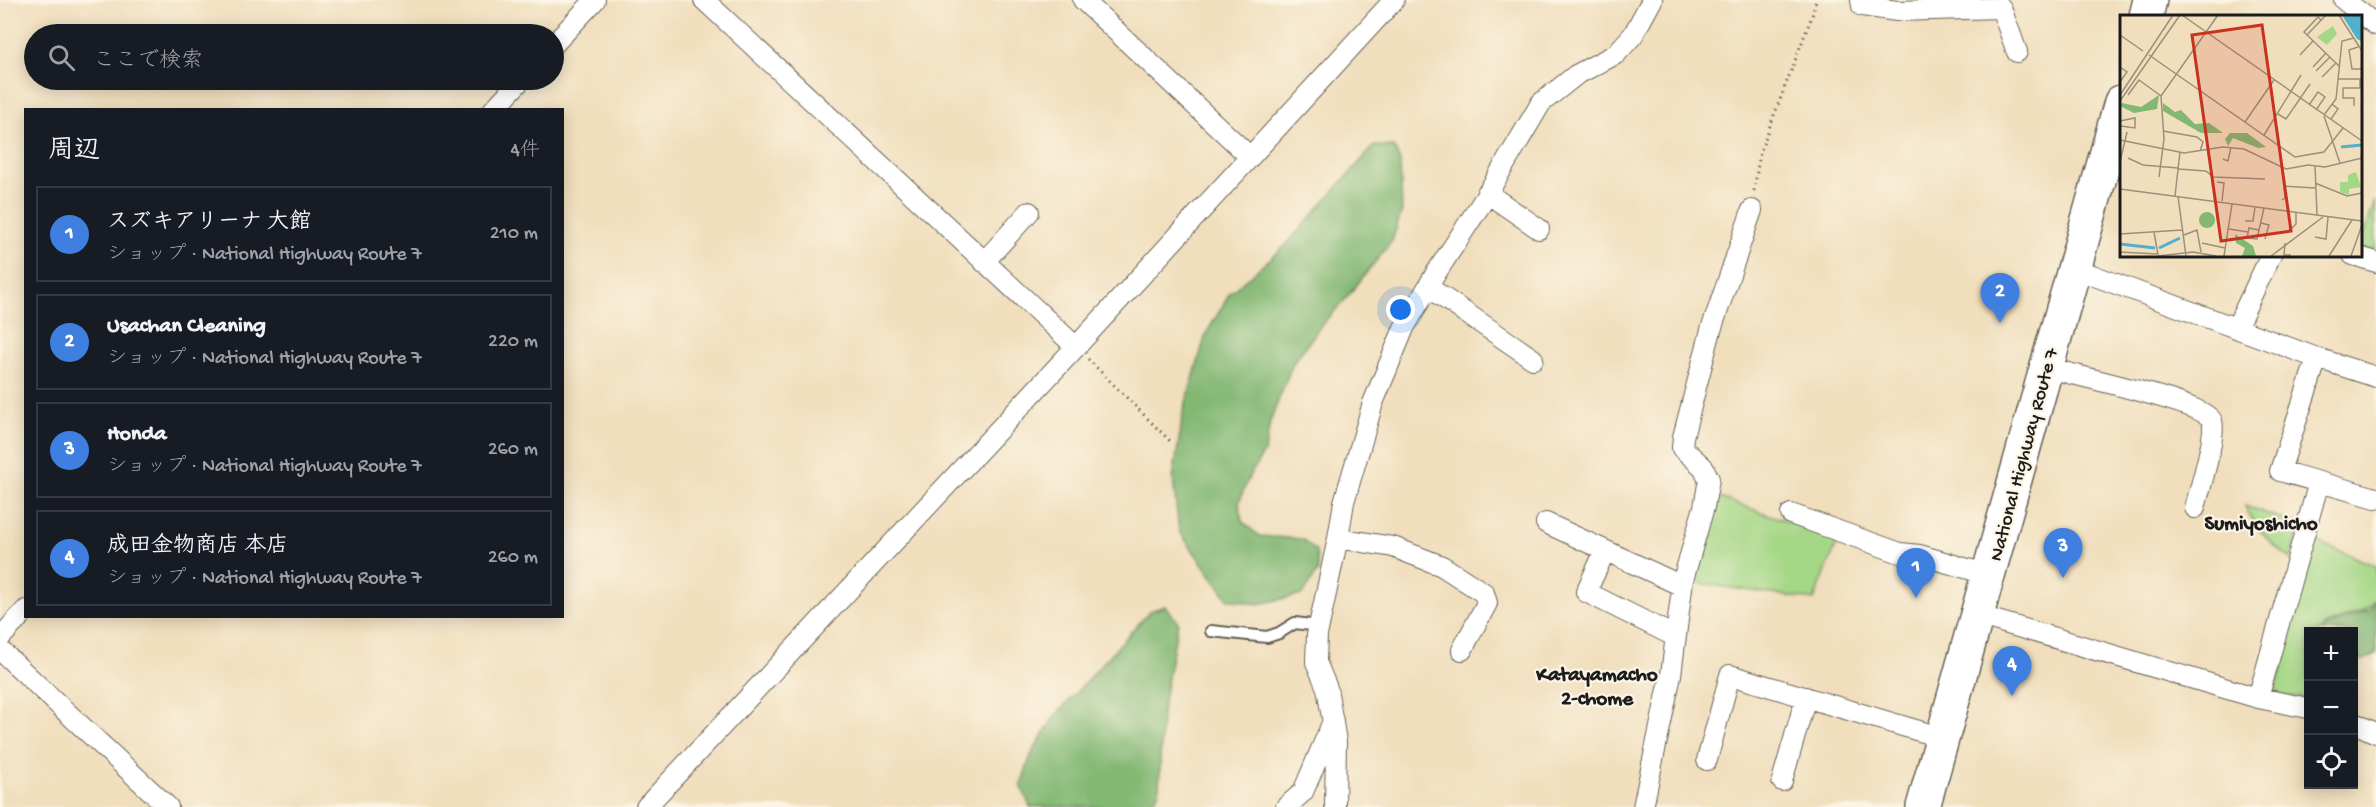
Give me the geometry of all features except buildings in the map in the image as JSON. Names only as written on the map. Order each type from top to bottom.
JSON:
[{"type":"highway","points":[[2146,15],[2150,0]]},
{"type":"highway","name":"National Highway Route 7","points":[[1923,807],[2120,105]]},
{"type":"street","points":[[564,33],[595,0]]},
{"type":"street","points":[[704,0],[1076,347]]},
{"type":"street","points":[[1083,0],[1250,156]]},
{"type":"street","points":[[646,807],[1076,347],[1394,0]]},
{"type":"street","points":[[1335,807],[1336,741],[1327,688],[1316,662],[1319,626],[1344,502],[1373,403],[1404,328],[1541,103],[1576,75],[1616,54],[1633,35],[1652,0]]},
{"type":"street","points":[[1861,0],[1862,6],[1897,11],[2001,8],[2017,52]]},
{"type":"street","points":[[2344,0],[2376,25]]},
{"type":"street","points":[[495,108],[511,90]]},
{"type":"street","points":[[1487,193],[1539,229]]},
{"type":"street","points":[[1643,807],[1671,675],[1682,586],[1704,507],[1709,479],[1703,467],[1682,448],[1683,437],[1711,330],[1752,210]]},
{"type":"street","points":[[984,261],[1029,212]]},
{"type":"street","points":[[2236,328],[2271,256]]},
{"type":"street","points":[[2356,256],[2376,262]]},
{"type":"street","points":[[2073,268],[2317,358],[2376,377]]},
{"type":"street","points":[[1428,287],[1533,359]]},
{"type":"street","points":[[2317,358],[2280,471],[2376,498]]},
{"type":"street","points":[[2045,368],[2161,397],[2208,415],[2213,423],[2211,442],[2195,507]]},
{"type":"street","points":[[2258,698],[2319,482]]},
{"type":"street","points":[[1791,514],[1900,553],[1920,555],[1989,575]]},
{"type":"street","points":[[1546,523],[1682,586]]},
{"type":"street","points":[[1338,538],[1393,547],[1413,554],[1442,566],[1484,593],[1486,603],[1462,650]]},
{"type":"street","points":[[1605,551],[1586,592],[1676,637]]},
{"type":"street","points":[[0,638],[24,612]]},
{"type":"street","points":[[1977,615],[2258,698],[2304,707]]},
{"type":"street","points":[[0,650],[168,807]]},
{"type":"street","points":[[1707,760],[1730,675],[1942,738]]},
{"type":"street","points":[[1782,781],[1806,697]]},
{"type":"street","points":[[1286,807],[1301,799],[1333,721]]},
{"type":"street","points":[[2358,725],[2376,733]]},
{"type":"lane","points":[[1211,631],[1267,638],[1295,623],[1319,626]]},
{"type":"path","points":[[1752,210],[1754,181],[1760,152],[1816,0]]},
{"type":"path","points":[[1076,347],[1170,441]]},
{"type":"green space","points":[[1374,146],[1394,147],[1400,161],[1402,211],[1392,241],[1323,323],[1293,363],[1270,422],[1265,451],[1250,475],[1239,502],[1242,521],[1259,536],[1302,539],[1316,551],[1318,571],[1302,595],[1258,604],[1228,599],[1179,531],[1173,479],[1183,413],[1206,334],[1230,293],[1285,246]]},
{"type":"green space","points":[[2375,201],[2376,246],[2372,250],[2361,248]]},
{"type":"green space","points":[[1717,497],[1839,539],[1814,600],[1691,582]]},
{"type":"green space","points":[[2245,506],[2300,525],[2291,559],[2264,535]]},
{"type":"green space","points":[[2313,540],[2376,566],[2376,599],[2366,609],[2323,627],[2304,627],[2304,699],[2280,696],[2274,685],[2277,683],[2279,674],[2274,672]]},
{"type":"green space","points":[[2376,601],[2376,654],[2363,660],[2358,659],[2358,627],[2326,627],[2369,610]]},
{"type":"green space","points":[[1165,606],[1178,622],[1162,711],[1159,792],[1150,807],[1030,807],[1021,785],[1031,755],[1055,716],[1150,611]]},
{"type":"place","name":"Usachan Cleaning","points":[[2000,323]]},
{"type":"place","name":"Honda","points":[[2063,578]]},
{"type":"place","name":"スズキアリーナ 大館","points":[[1916,598]]},
{"type":"place","name":"成田金物商店 本店","points":[[2012,696]]},
{"type":"district","name":"Sumiyoshicho","points":[[2261,522]]},
{"type":"district","name":"Katayamacho 2-chome","points":[[1597,685]]}]
